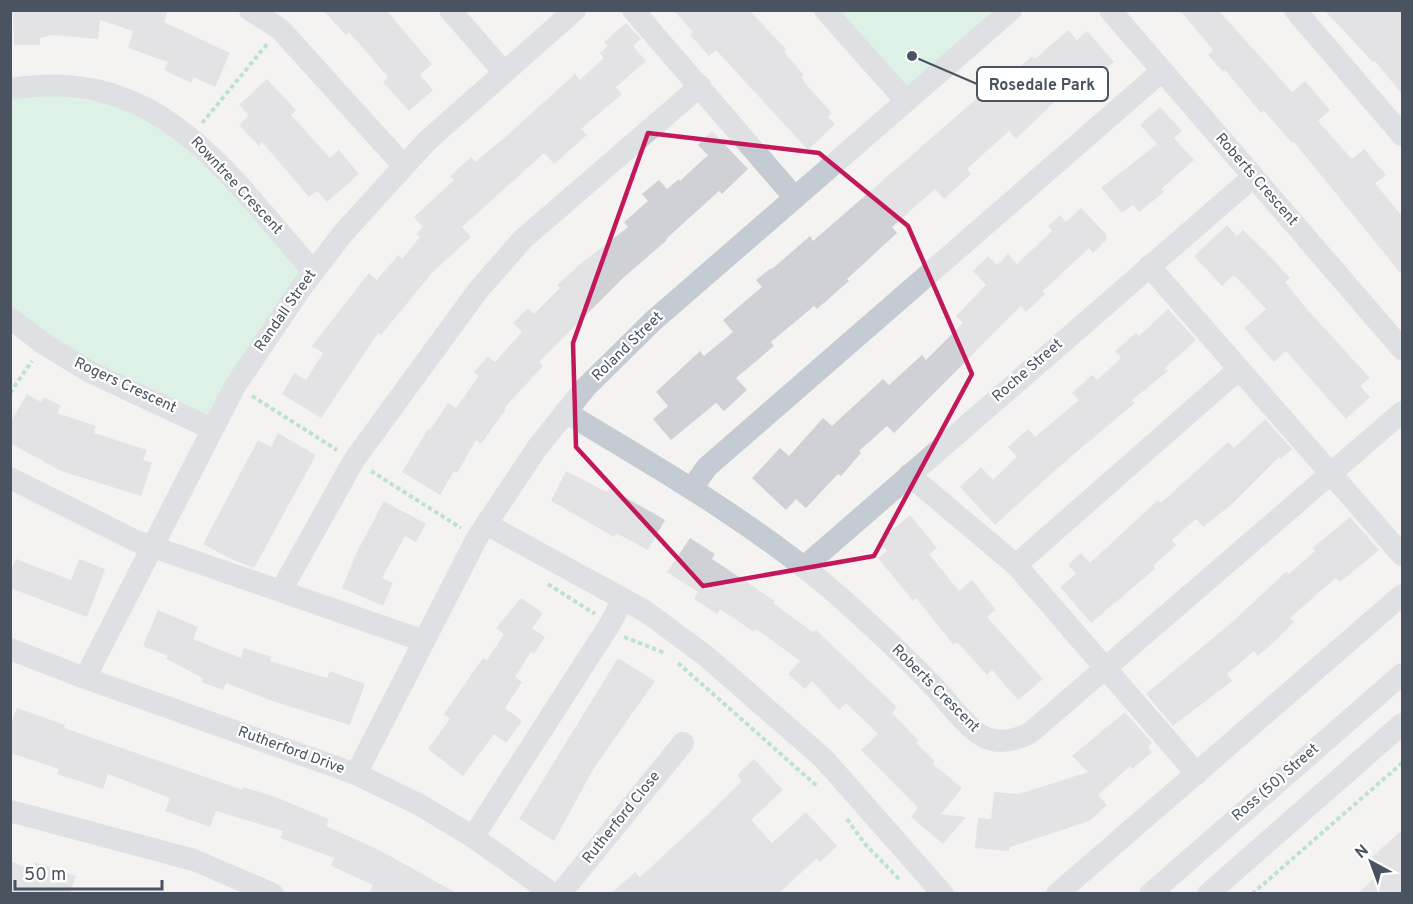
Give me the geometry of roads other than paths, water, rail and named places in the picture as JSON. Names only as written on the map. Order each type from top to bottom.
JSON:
[{"type":"street","points":[[250,10],[280,29],[404,165]]},
{"type":"street","points":[[450,10],[504,72]]},
{"type":"street","name":"Randall Street","points":[[85,678],[235,386],[313,272],[404,165],[575,10]]},
{"type":"street","points":[[633,10],[795,198]]},
{"type":"street","points":[[825,10],[906,102]]},
{"type":"street","name":"Roland Street","points":[[356,774],[486,524],[518,473],[565,412],[653,321],[1011,10]]},
{"type":"street","name":"Roberts Crescent","points":[[1110,10],[1402,349]]},
{"type":"street","points":[[1294,10],[1402,135]]},
{"type":"street","points":[[692,488],[707,467],[1162,71]]},
{"type":"street","points":[[282,590],[354,460],[479,289],[523,239],[699,86]]},
{"type":"street","name":"Rowntree Crescent","points":[[10,89],[77,87],[126,98],[157,113],[191,137],[214,159],[313,272]]},
{"type":"street","name":"Roche Street","points":[[804,567],[1253,177]]},
{"type":"street","points":[[1149,266],[1402,555]]},
{"type":"street","name":"Rogers Crescent","points":[[10,318],[44,344],[90,372],[174,409],[212,429]]},
{"type":"street","points":[[1016,565],[1239,369]]},
{"type":"street","name":"Roberts Crescent","points":[[565,412],[692,488],[804,567],[905,657],[969,726],[989,739],[1019,739],[1030,733],[1402,412]]},
{"type":"street","points":[[909,475],[1016,565],[1197,774]]},
{"type":"street","points":[[10,478],[34,492],[152,546],[424,641]]},
{"type":"street","points":[[486,524],[645,612],[706,656],[824,758],[943,894]]},
{"type":"street","points":[[1057,894],[1402,596]]},
{"type":"street","points":[[473,837],[610,624],[622,599]]},
{"type":"street","name":"Rutherford Drive","points":[[10,649],[356,774],[420,805],[473,837],[552,894]]},
{"type":"street","name":"Ross (50) Street","points":[[1150,894],[1402,674]]},
{"type":"street","points":[[1208,894],[1402,724]]},
{"type":"street","name":"Rutherford Close","points":[[560,894],[683,743]]},
{"type":"street","points":[[10,811],[194,860],[273,894]]},
{"type":"place","name":"Rosedale Park","points":[[912,56]]}]
